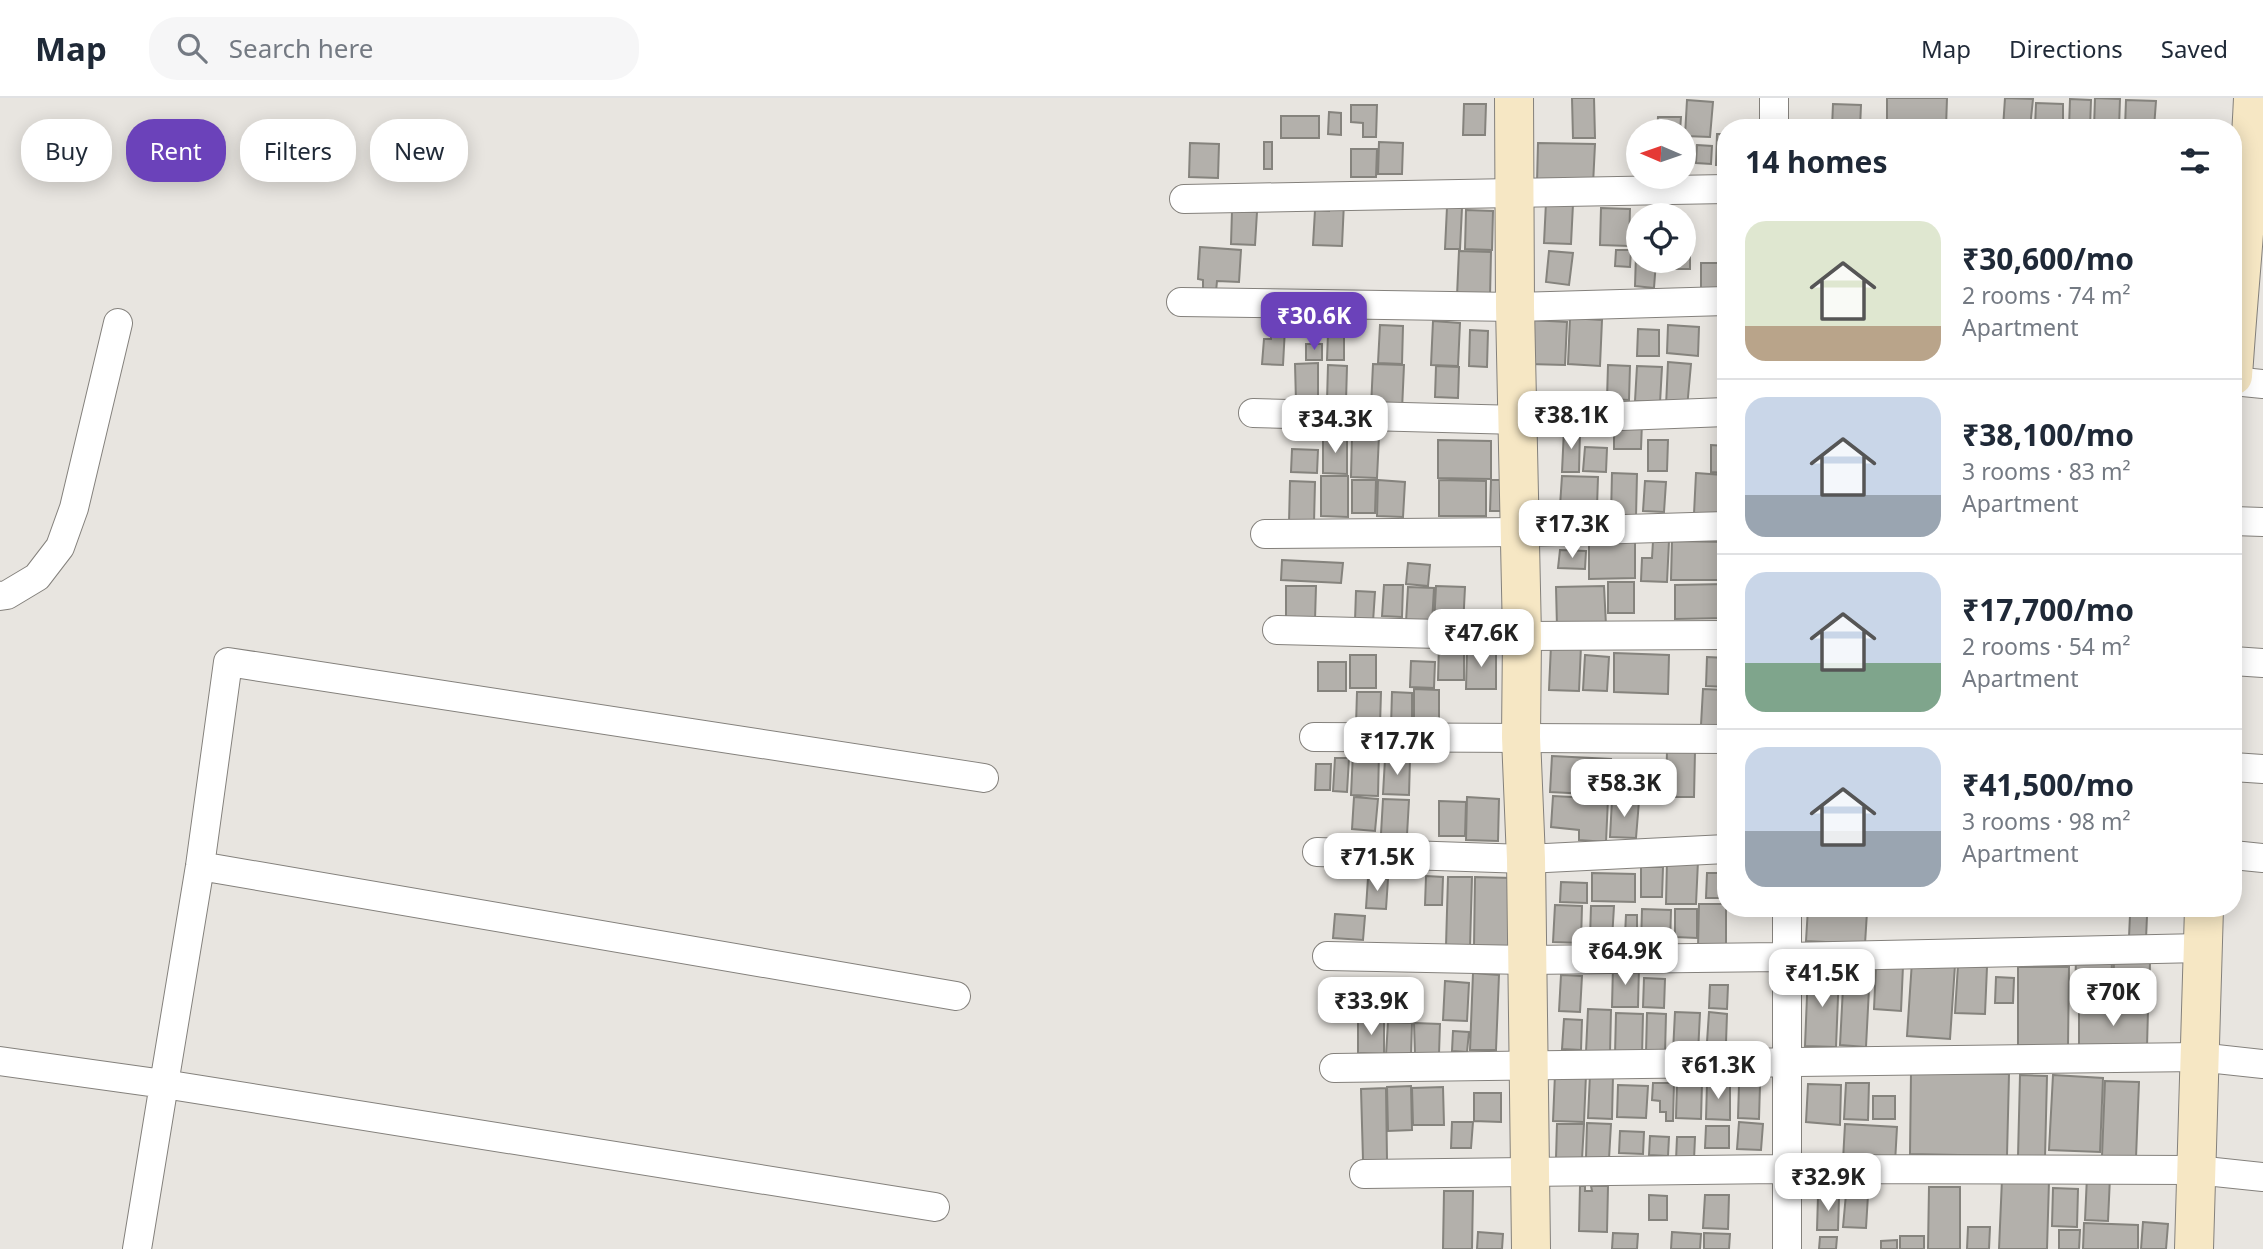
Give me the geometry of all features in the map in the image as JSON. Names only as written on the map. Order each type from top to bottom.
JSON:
[{"type":"street","points":[[1514,98],[1515,307],[1522,636],[1521,737],[1526,859],[1531,1249]]},
{"type":"street","points":[[1774,98],[1774,119]]},
{"type":"street","points":[[2243,288],[2253,98]]},
{"type":"street","points":[[1184,199],[1717,189]]},
{"type":"street","points":[[1181,302],[1515,307],[1717,301]]},
{"type":"street","points":[[2,604],[37,577],[60,547],[74,508],[118,323]]},
{"type":"street","points":[[2242,380],[2263,384]]},
{"type":"street","points":[[1253,413],[1519,420],[1717,412]]},
{"type":"street","points":[[2242,521],[2263,522]]},
{"type":"street","points":[[1265,534],[1520,532],[1717,526]]},
{"type":"street","points":[[1277,630],[1522,636],[1717,635]]},
{"type":"street","points":[[137,1249],[200,866],[228,662],[984,778]]},
{"type":"street","points":[[2242,662],[2263,663]]},
{"type":"street","points":[[1314,737],[1717,739]]},
{"type":"street","points":[[2242,768],[2263,769]]},
{"type":"street","points":[[1317,852],[1526,859],[1717,849]]},
{"type":"street","points":[[2242,856],[2263,859]]},
{"type":"street","points":[[200,866],[956,996]]},
{"type":"street","points":[[1787,917],[1787,1249]]},
{"type":"street","points":[[2194,1249],[2203,917]]},
{"type":"street","points":[[1327,956],[1527,960],[2201,948]]},
{"type":"street","points":[[1334,1068],[2198,1057],[2263,1064]]},
{"type":"street","points":[[0,1061],[164,1084],[935,1207]]},
{"type":"street","points":[[1364,1174],[1531,1170],[2196,1170],[2263,1177]]},
{"type":"building","points":[[1572,98],[1594,98],[1595,138],[1573,138]]},
{"type":"building","points":[[1887,98],[1947,98],[1946,119],[1887,119]]},
{"type":"building","points":[[2005,98],[2033,99],[2031,119],[2004,119]]},
{"type":"building","points":[[2095,98],[2120,99],[2119,119],[2094,119]]},
{"type":"building","points":[[2070,99],[2091,100],[2090,119],[2069,119]]},
{"type":"building","points":[[1687,100],[1713,102],[1710,137],[1696,136],[1696,119],[1686,119]]},
{"type":"building","points":[[2126,100],[2156,101],[2155,119],[2125,119]]},
{"type":"building","points":[[2036,103],[2063,104],[2063,119],[2035,119]]},
{"type":"building","points":[[1464,104],[1486,104],[1485,135],[1463,135]]},
{"type":"building","points":[[1833,104],[1861,105],[1860,119],[1832,119]]},
{"type":"building","points":[[1351,105],[1377,105],[1376,137],[1363,137],[1363,123],[1351,122]]},
{"type":"building","points":[[1329,112],[1341,113],[1341,135],[1328,134]]},
{"type":"building","points":[[1281,116],[1319,116],[1319,138],[1281,138]]},
{"type":"building","points":[[1658,117],[1681,117],[1681,119]]},
{"type":"building","points":[[1264,142],[1272,142],[1272,169],[1264,169]]},
{"type":"building","points":[[1379,142],[1403,143],[1402,174],[1378,174]]},
{"type":"building","points":[[1190,143],[1219,144],[1218,178],[1189,177]]},
{"type":"building","points":[[1538,143],[1595,144],[1593,185],[1537,183]]},
{"type":"building","points":[[1697,145],[1712,146],[1711,164],[1696,163]]},
{"type":"building","points":[[1351,149],[1377,149],[1376,177],[1351,177]]},
{"type":"building","points":[[1329,201],[1344,202],[1342,246],[1313,245],[1315,210],[1329,211]]},
{"type":"building","points":[[1546,202],[1573,204],[1571,244],[1544,243]]},
{"type":"building","points":[[1447,207],[1462,208],[1460,249],[1445,249]]},
{"type":"building","points":[[1601,208],[1626,209],[1626,246],[1600,245]]},
{"type":"building","points":[[1466,210],[1493,211],[1492,250],[1465,249]]},
{"type":"building","points":[[1232,211],[1257,212],[1255,245],[1231,244]]},
{"type":"building","points":[[1200,247],[1241,250],[1239,282],[1217,281],[1216,292],[1203,291],[1203,280],[1198,279]]},
{"type":"building","points":[[1616,250],[1626,250],[1626,267],[1615,266]]},
{"type":"building","points":[[1459,251],[1491,252],[1490,297],[1457,296]]},
{"type":"building","points":[[1549,251],[1573,253],[1569,285],[1546,282]]},
{"type":"building","points":[[1701,263],[1717,263],[1717,290],[1701,290]]},
{"type":"building","points":[[1635,273],[1655,273],[1654,288],[1635,286]]},
{"type":"building","points":[[1570,318],[1602,320],[1600,366],[1568,364]]},
{"type":"building","points":[[1531,320],[1567,322],[1565,365],[1529,364]]},
{"type":"building","points":[[1433,321],[1460,323],[1458,366],[1431,365]]},
{"type":"building","points":[[1380,325],[1403,326],[1402,364],[1378,363]]},
{"type":"building","points":[[1668,325],[1699,327],[1698,356],[1667,353]]},
{"type":"building","points":[[1271,327],[1285,328],[1283,365],[1262,364],[1264,339],[1271,339]]},
{"type":"building","points":[[1638,329],[1659,330],[1659,356],[1637,356]]},
{"type":"building","points":[[1470,330],[1488,331],[1487,367],[1469,366]]},
{"type":"building","points":[[1328,333],[1344,334],[1344,360],[1327,360]]},
{"type":"building","points":[[1306,344],[1322,344],[1322,360],[1306,360]]},
{"type":"building","points":[[1668,362],[1691,364],[1687,408],[1666,406]]},
{"type":"building","points":[[1318,363],[1318,402],[1296,402],[1295,364]]},
{"type":"building","points":[[1373,364],[1404,365],[1402,410],[1371,408]]},
{"type":"building","points":[[1328,365],[1347,366],[1346,402],[1327,401]]},
{"type":"building","points":[[1608,365],[1630,366],[1629,400],[1607,399]]},
{"type":"building","points":[[1436,366],[1459,367],[1458,398],[1435,397]]},
{"type":"building","points":[[1637,366],[1662,367],[1660,403],[1635,401]]},
{"type":"building","points":[[1614,422],[1642,422],[1641,449],[1614,449]]},
{"type":"building","points":[[1564,429],[1580,430],[1579,472],[1562,472]]},
{"type":"building","points":[[1323,436],[1347,436],[1347,474],[1323,473]]},
{"type":"building","points":[[1352,436],[1379,436],[1377,478],[1351,477]]},
{"type":"building","points":[[1438,440],[1491,441],[1491,479],[1438,478]]},
{"type":"building","points":[[1648,440],[1668,440],[1667,471],[1648,471]]},
{"type":"building","points":[[1711,445],[1717,445],[1717,472],[1711,472]]},
{"type":"building","points":[[1585,447],[1607,448],[1606,472],[1583,471]]},
{"type":"building","points":[[1292,449],[1318,450],[1317,473],[1291,472]]},
{"type":"building","points":[[1612,473],[1637,474],[1636,517],[1611,516]]},
{"type":"building","points":[[1696,473],[1717,475],[1717,515],[1694,514]]},
{"type":"building","points":[[1321,476],[1348,476],[1348,517],[1321,516]]},
{"type":"building","points":[[1562,476],[1598,477],[1597,507],[1560,506]]},
{"type":"building","points":[[1352,480],[1376,480],[1375,513],[1352,513]]},
{"type":"building","points":[[1378,480],[1405,482],[1403,517],[1377,516]]},
{"type":"building","points":[[1439,480],[1486,481],[1486,516],[1439,516]]},
{"type":"building","points":[[1491,480],[1502,480],[1502,511],[1490,511]]},
{"type":"building","points":[[1290,481],[1315,482],[1314,523],[1289,523]]},
{"type":"building","points":[[1645,481],[1666,482],[1664,512],[1643,511]]},
{"type":"building","points":[[1635,540],[1635,578],[1589,579],[1589,541]]},
{"type":"building","points":[[1653,541],[1669,541],[1667,582],[1641,581],[1642,558],[1652,558]]},
{"type":"building","points":[[1672,541],[1717,542],[1717,580],[1671,580]]},
{"type":"building","points":[[1560,550],[1586,551],[1585,569],[1558,568]]},
{"type":"building","points":[[1282,560],[1343,563],[1341,583],[1281,580]]},
{"type":"building","points":[[1408,563],[1430,565],[1428,586],[1406,584]]},
{"type":"building","points":[[1608,582],[1634,582],[1634,613],[1608,613]]},
{"type":"building","points":[[1717,584],[1717,618],[1675,619],[1675,585]]},
{"type":"building","points":[[1384,585],[1403,585],[1402,617],[1382,616]]},
{"type":"building","points":[[1286,586],[1316,586],[1315,620],[1286,619]]},
{"type":"building","points":[[1436,586],[1465,587],[1463,627],[1434,625]]},
{"type":"building","points":[[1604,586],[1606,625],[1557,627],[1556,587]]},
{"type":"building","points":[[1408,587],[1434,588],[1432,623],[1406,622]]},
{"type":"building","points":[[1356,591],[1375,592],[1373,622],[1355,621]]},
{"type":"building","points":[[1439,643],[1464,643],[1464,680],[1438,680]]},
{"type":"building","points":[[1551,645],[1581,646],[1579,691],[1549,690]]},
{"type":"building","points":[[1496,649],[1496,689],[1466,689],[1467,650]]},
{"type":"building","points":[[1614,653],[1669,655],[1668,694],[1614,692]]},
{"type":"building","points":[[1350,655],[1376,655],[1376,688],[1350,688]]},
{"type":"building","points":[[1585,655],[1609,657],[1607,691],[1583,690]]},
{"type":"building","points":[[1707,657],[1717,658],[1717,687],[1706,686]]},
{"type":"building","points":[[1411,661],[1435,662],[1434,688],[1410,687]]},
{"type":"building","points":[[1318,662],[1346,662],[1346,691],[1318,691]]},
{"type":"building","points":[[1414,689],[1439,690],[1439,727],[1414,726]]},
{"type":"building","points":[[1703,689],[1717,690],[1717,726],[1701,725]]},
{"type":"building","points":[[1357,692],[1381,692],[1380,726],[1356,725]]},
{"type":"building","points":[[1392,692],[1412,693],[1412,727],[1391,727]]},
{"type":"building","points":[[1667,750],[1695,751],[1694,797],[1666,797]]},
{"type":"building","points":[[1353,752],[1379,753],[1378,796],[1351,795]]},
{"type":"building","points":[[1552,756],[1611,759],[1608,795],[1550,792]]},
{"type":"building","points":[[1335,758],[1349,758],[1347,792],[1333,791]]},
{"type":"building","points":[[1385,759],[1410,759],[1409,795],[1383,794]]},
{"type":"building","points":[[1316,764],[1331,764],[1330,790],[1315,790]]},
{"type":"building","points":[[1553,796],[1608,799],[1606,842],[1579,840],[1579,830],[1551,827]]},
{"type":"building","points":[[1354,797],[1378,799],[1375,831],[1352,829]]},
{"type":"building","points":[[1467,797],[1499,799],[1498,841],[1466,840]]},
{"type":"building","points":[[1383,799],[1409,800],[1407,835],[1381,834]]},
{"type":"building","points":[[1612,800],[1639,801],[1636,838],[1610,837]]},
{"type":"building","points":[[1439,801],[1466,802],[1465,836],[1439,836]]},
{"type":"building","points":[[1667,860],[1698,861],[1696,904],[1666,904]]},
{"type":"building","points":[[1641,867],[1663,867],[1662,897],[1641,897]]},
{"type":"building","points":[[1592,873],[1635,874],[1635,902],[1592,901]]},
{"type":"building","points":[[1707,873],[1717,873],[1717,898],[1706,898]]},
{"type":"building","points":[[1426,876],[1443,877],[1442,905],[1425,905]]},
{"type":"building","points":[[1448,877],[1472,877],[1470,947],[1446,946]]},
{"type":"building","points":[[1475,877],[1512,878],[1511,948],[1474,947]]},
{"type":"building","points":[[1368,878],[1388,879],[1386,909],[1366,908]]},
{"type":"building","points":[[1561,882],[1587,883],[1587,903],[1560,902]]},
{"type":"building","points":[[1699,904],[1717,904],[1717,917],[1726,917],[1726,947],[1698,946]]},
{"type":"building","points":[[1555,905],[1582,906],[1581,943],[1553,942]]},
{"type":"building","points":[[1591,906],[1614,906],[1612,939],[1590,938]]},
{"type":"building","points":[[1642,909],[1671,910],[1670,946],[1641,945]]},
{"type":"building","points":[[1675,909],[1697,909],[1697,938],[1675,937]]},
{"type":"building","points":[[1335,914],[1365,916],[1363,940],[1333,938]]},
{"type":"building","points":[[1626,915],[1637,915],[1637,935],[1625,935]]},
{"type":"building","points":[[1807,917],[1867,917],[1865,944],[1806,941]]},
{"type":"building","points":[[2130,917],[2147,917],[2146,939],[2129,937]]},
{"type":"building","points":[[2076,957],[2112,958],[2111,1002],[2075,1001]]},
{"type":"building","points":[[2114,960],[2150,961],[2149,1008],[2113,1007]]},
{"type":"building","points":[[1912,961],[1955,965],[1950,1039],[1907,1036]]},
{"type":"building","points":[[1876,965],[1903,966],[1901,1011],[1874,1009]]},
{"type":"building","points":[[1958,965],[1987,967],[1985,1014],[1955,1013]]},
{"type":"building","points":[[1613,966],[1639,967],[1638,1007],[1612,1007]]},
{"type":"building","points":[[2018,967],[2069,967],[2068,1046],[2018,1045]]},
{"type":"building","points":[[1844,968],[1870,969],[1866,1047],[1840,1045]]},
{"type":"building","points":[[1808,971],[1839,972],[1836,1047],[1805,1046]]},
{"type":"building","points":[[1473,973],[1499,975],[1496,1050],[1470,1050]]},
{"type":"building","points":[[1561,975],[1582,976],[1580,1012],[1559,1011]]},
{"type":"building","points":[[1996,977],[2014,978],[2013,1003],[1995,1003]]},
{"type":"building","points":[[1333,978],[1357,980],[1356,1016],[1332,1015]]},
{"type":"building","points":[[1644,978],[1665,979],[1664,1008],[1643,1007]]},
{"type":"building","points":[[1445,981],[1469,983],[1467,1021],[1443,1020]]},
{"type":"building","points":[[1364,984],[1387,985],[1386,1018],[1362,1018]]},
{"type":"building","points":[[1710,985],[1728,985],[1727,1009],[1709,1008]]},
{"type":"building","points":[[1588,1009],[1611,1010],[1610,1053],[1586,1052]]},
{"type":"building","points":[[2079,1009],[2148,1010],[2147,1047],[2079,1046]]},
{"type":"building","points":[[1675,1012],[1700,1013],[1698,1053],[1673,1052]]},
{"type":"building","points":[[1709,1012],[1727,1014],[1726,1043],[1707,1042]]},
{"type":"building","points":[[1616,1013],[1643,1014],[1642,1056],[1615,1055]]},
{"type":"building","points":[[1647,1013],[1666,1014],[1665,1054],[1646,1053]]},
{"type":"building","points":[[1564,1019],[1582,1020],[1581,1050],[1562,1049]]},
{"type":"building","points":[[1358,1020],[1384,1021],[1384,1054],[1358,1053]]},
{"type":"building","points":[[1388,1022],[1412,1023],[1411,1056],[1386,1055]]},
{"type":"building","points":[[1414,1023],[1440,1024],[1439,1054],[1415,1054]]},
{"type":"building","points":[[1453,1031],[1469,1032],[1467,1052],[1452,1051]]},
{"type":"building","points":[[1911,1072],[2009,1074],[2007,1156],[1910,1154]]},
{"type":"building","points":[[1555,1074],[1586,1075],[1584,1122],[1553,1121]]},
{"type":"building","points":[[1590,1074],[1613,1075],[1612,1119],[1588,1118]]},
{"type":"building","points":[[2020,1075],[2047,1076],[2045,1158],[2018,1157]]},
{"type":"building","points":[[2053,1075],[2103,1078],[2100,1152],[2049,1150]]},
{"type":"building","points":[[2105,1081],[2139,1082],[2136,1158],[2102,1156]]},
{"type":"building","points":[[1677,1082],[1702,1083],[1701,1119],[1676,1118]]},
{"type":"building","points":[[1653,1083],[1674,1083],[1673,1121],[1666,1121],[1666,1112],[1660,1112],[1660,1101],[1652,1100]]},
{"type":"building","points":[[1707,1083],[1730,1083],[1730,1120],[1706,1119]]},
{"type":"building","points":[[1846,1083],[1869,1083],[1868,1120],[1844,1119]]},
{"type":"building","points":[[1739,1084],[1760,1085],[1759,1119],[1738,1118]]},
{"type":"building","points":[[1808,1084],[1841,1085],[1840,1125],[1806,1122]]},
{"type":"building","points":[[1618,1085],[1648,1086],[1646,1118],[1617,1117]]},
{"type":"building","points":[[1411,1086],[1412,1130],[1388,1131],[1387,1087]]},
{"type":"building","points":[[1443,1087],[1444,1125],[1413,1125],[1412,1088]]},
{"type":"building","points":[[1386,1088],[1387,1160],[1363,1160],[1361,1089]]},
{"type":"building","points":[[1474,1093],[1501,1093],[1501,1122],[1474,1121]]},
{"type":"building","points":[[1873,1096],[1895,1096],[1895,1119],[1873,1119]]},
{"type":"building","points":[[1452,1122],[1473,1122],[1471,1148],[1451,1148]]},
{"type":"building","points":[[1739,1122],[1763,1124],[1761,1150],[1737,1149]]},
{"type":"building","points":[[1587,1123],[1611,1124],[1609,1159],[1586,1158]]},
{"type":"building","points":[[1557,1124],[1584,1124],[1582,1159],[1556,1158]]},
{"type":"building","points":[[1845,1124],[1897,1127],[1895,1163],[1843,1160]]},
{"type":"building","points":[[1706,1126],[1729,1126],[1729,1148],[1705,1148]]},
{"type":"building","points":[[1620,1131],[1644,1132],[1643,1154],[1619,1153]]},
{"type":"building","points":[[1650,1136],[1669,1137],[1668,1156],[1649,1155]]},
{"type":"building","points":[[1677,1137],[1695,1137],[1694,1160],[1676,1160]]},
{"type":"building","points":[[2087,1176],[2110,1177],[2108,1221],[2085,1220]]},
{"type":"building","points":[[2002,1179],[2049,1181],[2047,1249],[1999,1249]]},
{"type":"building","points":[[1580,1186],[1585,1186],[1585,1191],[1592,1191],[1591,1186],[1608,1186],[1607,1232],[1579,1231]]},
{"type":"building","points":[[1929,1187],[1960,1187],[1960,1249],[1928,1249]]},
{"type":"building","points":[[2053,1188],[2078,1189],[2077,1227],[2052,1226]]},
{"type":"building","points":[[1444,1191],[1473,1191],[1472,1249],[1443,1249]]},
{"type":"building","points":[[1846,1194],[1868,1195],[1866,1228],[1843,1227]]},
{"type":"building","points":[[1649,1195],[1667,1196],[1667,1220],[1649,1220]]},
{"type":"building","points":[[1705,1195],[1729,1195],[1728,1229],[1703,1228]]},
{"type":"building","points":[[1818,1196],[1839,1197],[1838,1230],[1817,1230]]},
{"type":"building","points":[[2143,1222],[2168,1224],[2166,1249],[2141,1249]]},
{"type":"building","points":[[2084,1223],[2138,1225],[2138,1249],[2083,1249]]},
{"type":"building","points":[[1968,1227],[1990,1227],[1989,1249],[1967,1249]]},
{"type":"building","points":[[2059,1230],[2080,1230],[2079,1249],[2059,1249]]},
{"type":"building","points":[[1478,1232],[1503,1234],[1502,1249],[1477,1249]]},
{"type":"building","points":[[1672,1232],[1701,1234],[1700,1249],[1671,1249]]},
{"type":"building","points":[[1613,1233],[1638,1234],[1637,1249],[1612,1249]]},
{"type":"building","points":[[1704,1233],[1730,1234],[1729,1249],[1704,1249]]},
{"type":"building","points":[[1900,1236],[1924,1236],[1924,1249],[1900,1249]]},
{"type":"building","points":[[1820,1237],[1837,1237],[1836,1249],[1819,1249]]},
{"type":"building","points":[[1897,1240],[1897,1249],[1881,1249],[1881,1241]]}]
